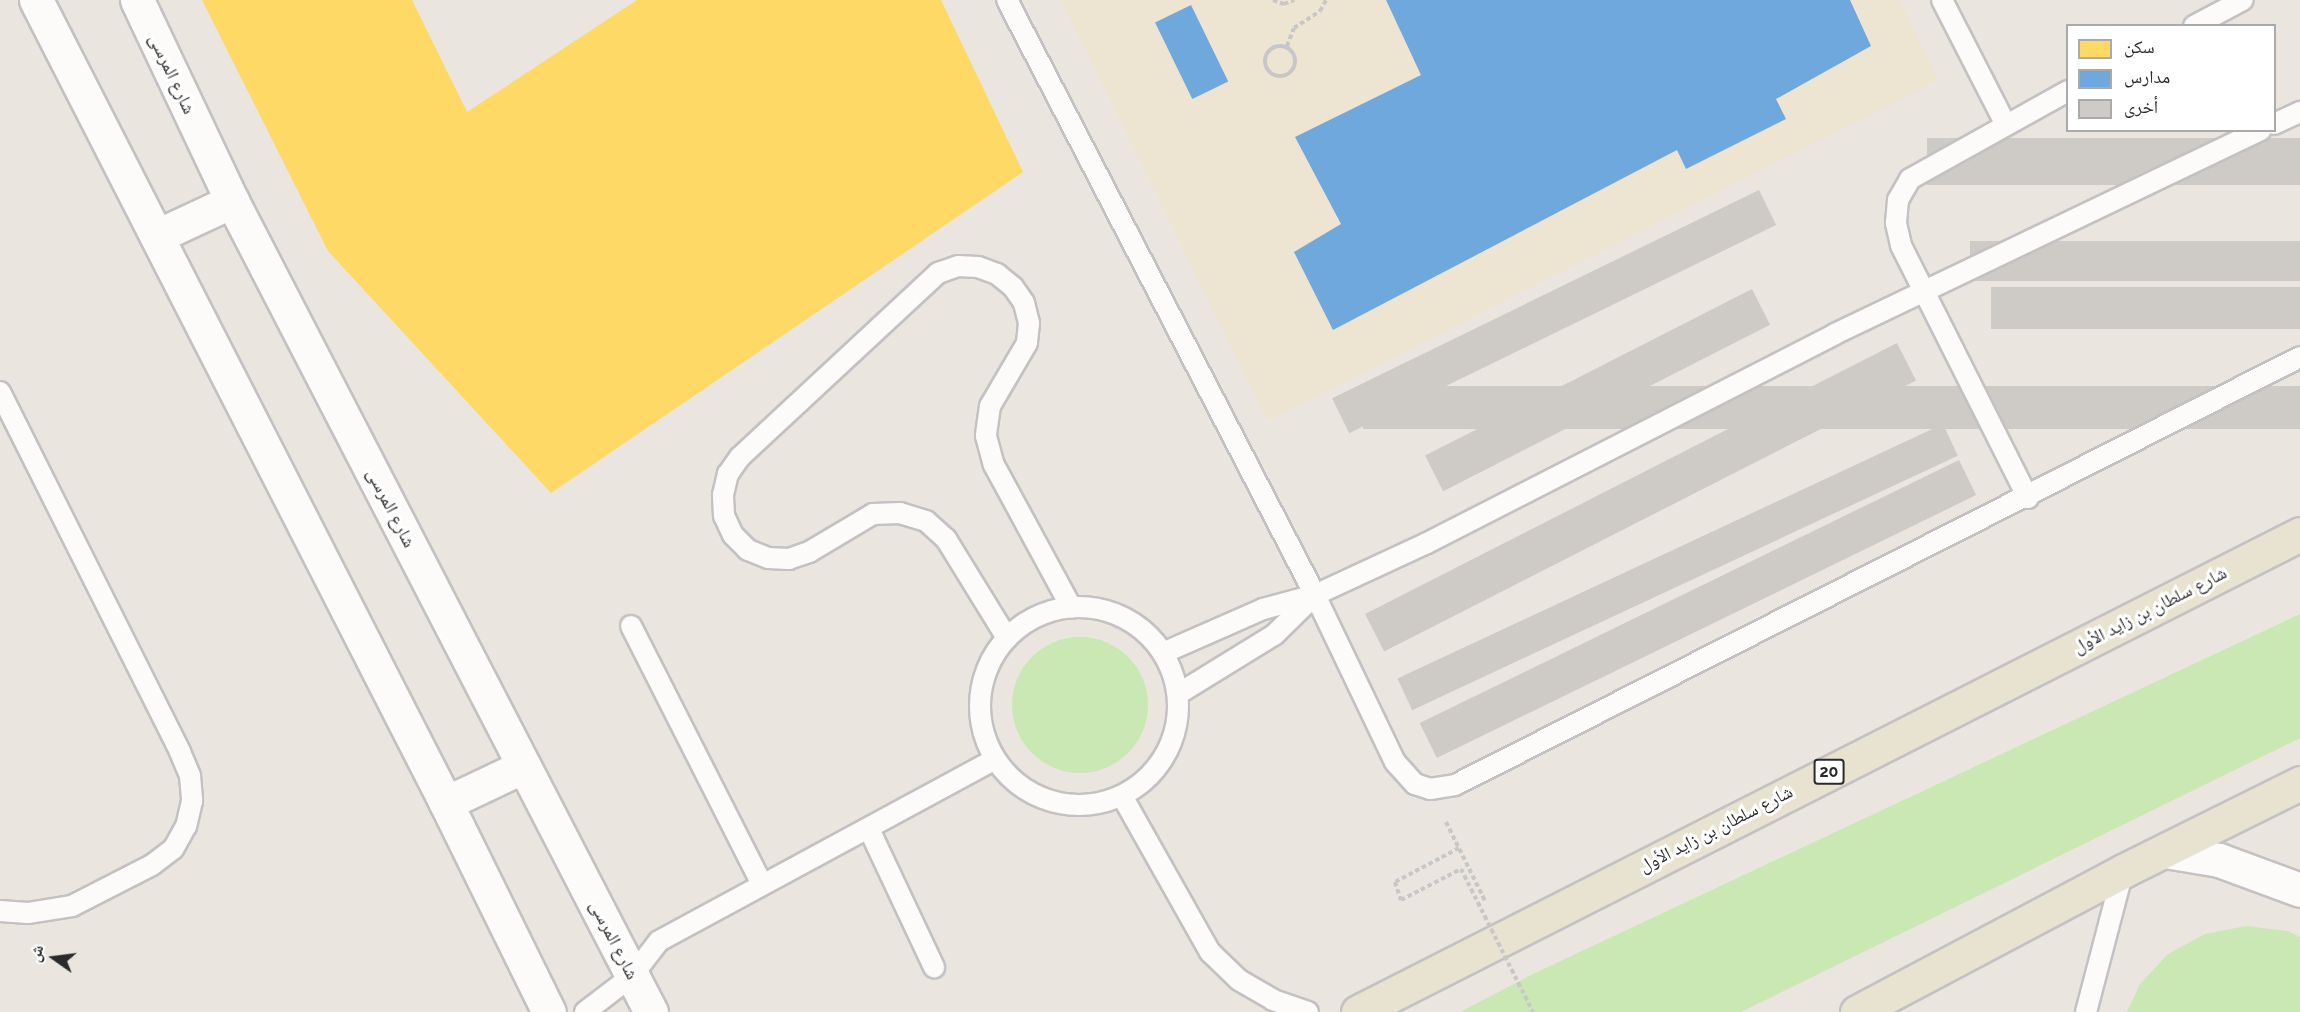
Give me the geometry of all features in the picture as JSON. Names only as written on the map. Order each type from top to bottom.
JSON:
[{"type":"main road","name":"شارع سلطان بن زايد الأول","points":[[1358,1012],[2300,534]]},
{"type":"main road","points":[[1857,1012],[2123,870],[2300,783]]},
{"type":"street","points":[[36,0],[446,803],[549,1012]]},
{"type":"street","name":"شارع المرسى","points":[[137,0],[232,201],[651,1012]]},
{"type":"street","points":[[157,236],[232,201]]},
{"type":"street","points":[[446,803],[524,766]]},
{"type":"street","points":[[2164,851],[2219,860],[2300,890]]},
{"type":"lane","points":[[1007,0],[1315,595],[1395,762],[1415,784],[1430,789],[1455,785],[2028,498],[2300,357]]},
{"type":"lane","points":[[1942,0],[2005,123]]},
{"type":"lane","points":[[2198,24],[2243,0]]},
{"type":"lane","points":[[2028,498],[1901,246],[1896,223],[1898,200],[1910,180],[1929,165],[2066,92]]},
{"type":"lane","points":[[2276,123],[2300,112]]},
{"type":"lane","points":[[1163,653],[1263,609],[1315,595],[1427,543],[1834,334],[2257,132]]},
{"type":"lane","points":[[1007,638],[946,539],[926,521],[900,513],[873,514],[809,552],[789,559],[768,558],[748,550],[733,535],[724,516],[723,495],[728,474],[740,457],[938,273],[957,267],[978,267],[997,274],[1013,287],[1024,303],[1029,324],[1027,344],[990,406],[986,436],[994,465],[1071,607]]},
{"type":"lane","points":[[0,392],[180,752],[190,776],[192,801],[186,826],[173,849],[152,865],[72,906],[39,913],[0,911]]},
{"type":"lane","points":[[1178,694],[1274,635],[1315,595]]},
{"type":"lane","points":[[1071,607],[1099,607],[1125,617],[1148,634],[1163,653],[1172,666],[1178,694],[1178,720],[1168,752],[1148,778],[1122,796],[1099,804],[1075,806],[1052,802],[1010,778],[995,759],[983,727],[982,683],[992,659],[1007,638],[1036,617],[1071,607]]},
{"type":"lane","points":[[631,626],[761,882]]},
{"type":"lane","points":[[585,1012],[632,976],[659,941],[761,882],[869,829],[995,759]]},
{"type":"lane","points":[[1122,796],[1210,952],[1239,980],[1273,1000],[1308,1012]]},
{"type":"lane","points":[[869,829],[934,967]]},
{"type":"lane","points":[[2086,1012],[2123,870]]},
{"type":"path","points":[[1273,0],[1284,4],[1294,0]]},
{"type":"path","points":[[1287,46],[1294,28],[1320,11],[1326,0]]},
{"type":"path","points":[[1278,45],[1287,46],[1293,52],[1293,69],[1276,76],[1269,72],[1265,55],[1278,45]]},
{"type":"path","points":[[1430,789],[1503,937]]},
{"type":"path","points":[[1459,848],[1395,882],[1401,900],[1461,869],[1533,1012]]},
{"type":"shaded area","points":[[1061,0],[1900,0],[1938,80],[1268,421]]},
{"type":"green space","points":[[2300,614],[2300,738],[1741,1012],[1460,1012],[1533,974]]},
{"type":"green space","points":[[1080,637],[1106,642],[1118,648],[1128,657],[1137,667],[1143,679],[1148,705],[1143,731],[1137,743],[1128,753],[1118,762],[1106,768],[1080,773],[1054,768],[1042,762],[1032,753],[1023,743],[1017,731],[1012,705],[1017,679],[1023,667],[1032,657],[1042,648],[1054,642]]},
{"type":"green space","points":[[2246,926],[2288,931],[2300,937],[2300,1012],[2127,1012],[2140,984],[2168,954],[2205,934]]},
{"type":"building: سكن","points":[[202,0],[412,0],[467,112],[637,0],[941,0],[1023,172],[551,493],[328,251]]},
{"type":"building: مدارس","points":[[1386,0],[1850,0],[1871,46],[1776,99],[1786,119],[1686,169],[1677,150],[1333,330],[1294,252],[1341,224],[1295,137],[1421,75]]},
{"type":"building: مدارس","points":[[1191,5],[1228,81],[1192,99],[1155,23]]},
{"type":"building: أخرى","points":[[1927,138],[2300,138],[2300,185],[1927,185]]},
{"type":"building: أخرى","points":[[1759,190],[1776,225],[1349,433],[1332,398]]},
{"type":"building: أخرى","points":[[1970,241],[2300,241],[2300,281],[1970,281]]},
{"type":"building: أخرى","points":[[1991,287],[2300,287],[2300,329],[1991,329]]},
{"type":"building: أخرى","points":[[1752,289],[1770,325],[1443,491],[1425,456]]},
{"type":"building: أخرى","points":[[1897,343],[1916,380],[1384,651],[1365,614]]},
{"type":"building: أخرى","points":[[1363,386],[2300,386],[2300,429],[1363,429]]},
{"type":"building: أخرى","points":[[1943,424],[1958,456],[1412,710],[1397,678]]},
{"type":"building: أخرى","points":[[1959,460],[1976,495],[1437,758],[1420,723]]}]
